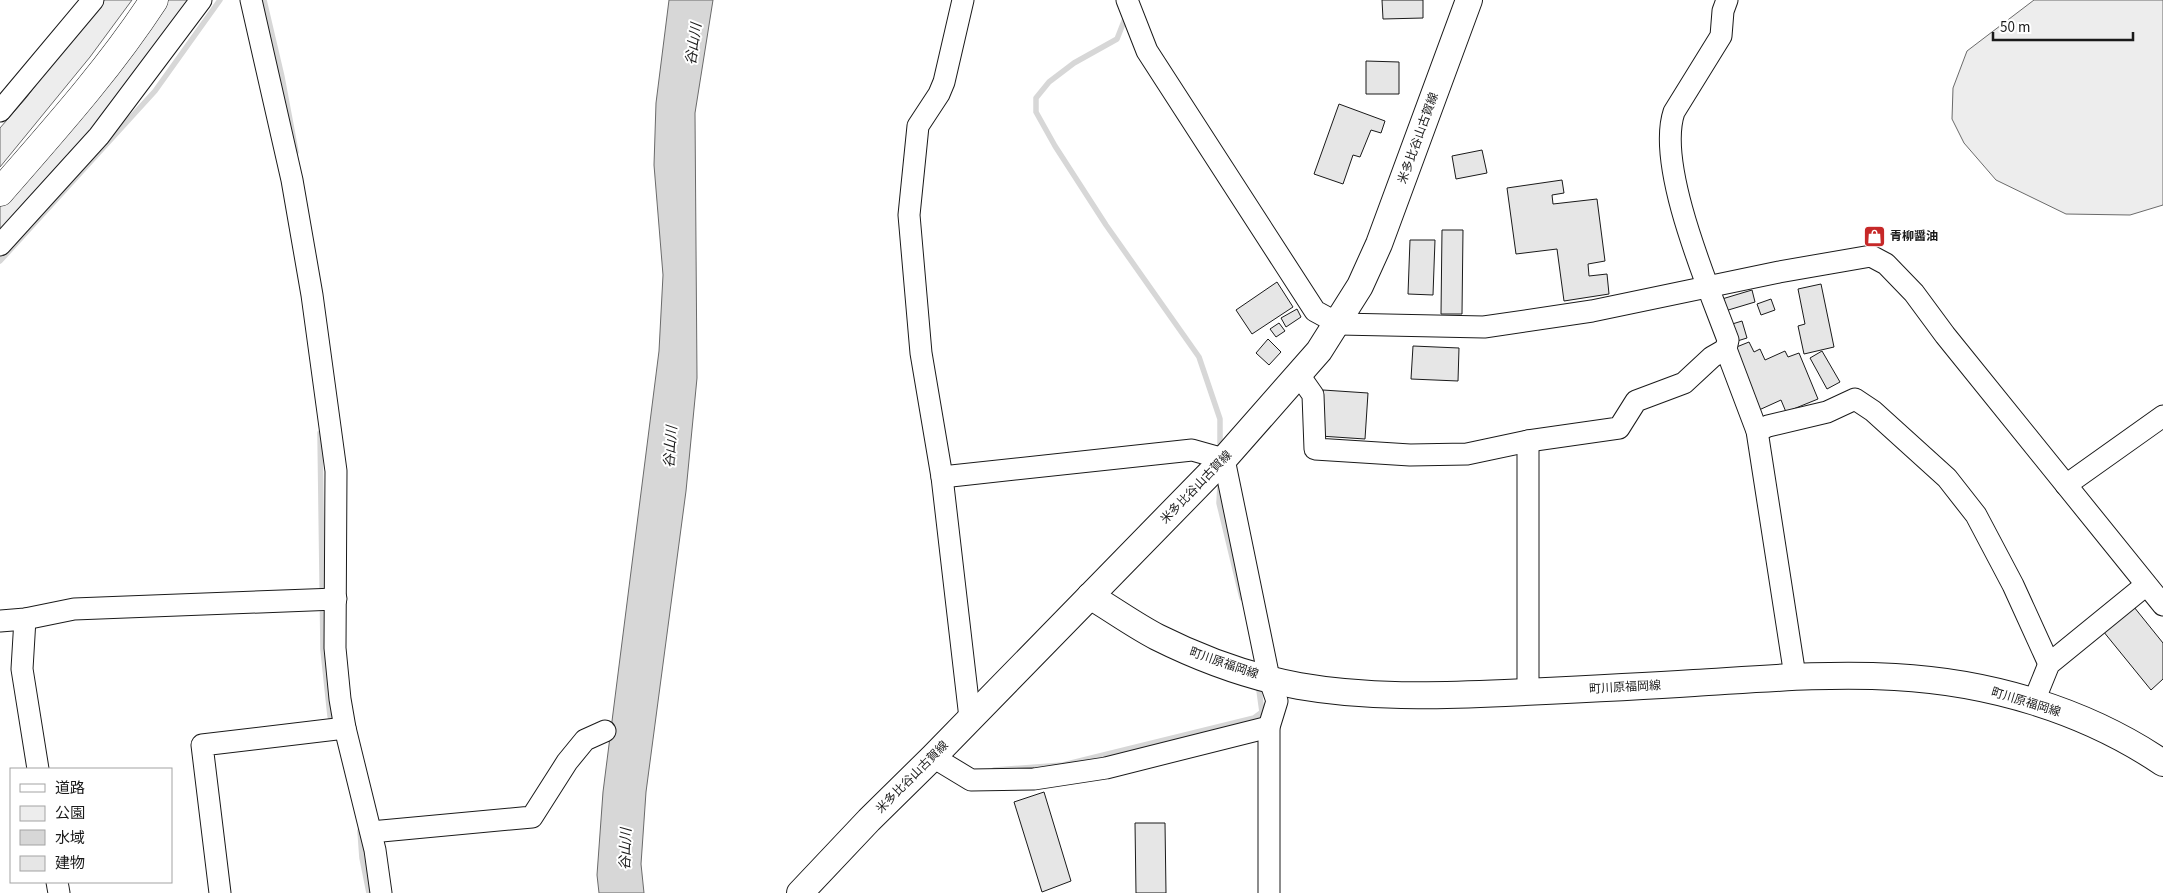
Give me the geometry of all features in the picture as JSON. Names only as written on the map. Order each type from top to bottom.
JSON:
[{"type":"highway","points":[[0,176],[52,116],[142,0]]},
{"type":"highway","points":[[0,192],[80,100],[136,28],[154,0]]},
{"type":"main road","name":"米多比谷山古賀線","points":[[800,893],[869,820],[934,757],[1224,458],[1299,375],[1339,324],[1380,244],[1469,0]]},
{"type":"main road","name":"町川原福岡線","points":[[1090,596],[1154,635],[1192,654],[1297,686],[1352,693],[1436,696],[1795,676],[1894,677],[1940,681],[2034,701],[2105,731],[2163,763]]},
{"type":"street","points":[[0,111],[93,0]]},
{"type":"street","points":[[0,245],[99,136],[201,0]]},
{"type":"street","points":[[252,0],[292,180],[312,295],[336,471],[335,648],[345,728],[371,832],[381,893]]},
{"type":"street","points":[[963,0],[940,94],[918,126],[909,215],[921,353],[942,477],[970,718]]},
{"type":"street","points":[[1127,0],[1147,51],[1314,311],[1339,324],[1484,327],[1592,311],[1871,256],[1886,264],[1914,293],[2163,605]]},
{"type":"street","points":[[1727,0],[1723,10],[1721,36],[1674,112],[1670,122],[1673,166],[1680,204],[1728,340],[1726,349],[1757,431],[1795,676]]},
{"type":"street","points":[[1299,375],[1313,395],[1315,449],[1410,455],[1467,454],[1528,441],[1619,428],[1636,401],[1684,383],[1712,357],[1726,349]]},
{"type":"street","points":[[1757,431],[1768,426],[1827,412],[1856,399],[1873,411],[1947,478],[1976,515],[2013,585],[2049,664]]},
{"type":"street","points":[[2066,485],[2163,416]]},
{"type":"street","points":[[1528,441],[1528,692]]},
{"type":"street","points":[[942,477],[1192,450],[1224,458],[1269,678],[1277,701],[1269,726],[1269,893]]},
{"type":"street","points":[[2034,701],[2049,664],[2146,585]]},
{"type":"street","points":[[0,621],[25,619],[74,609],[336,600]]},
{"type":"street","points":[[25,619],[22,669],[38,768]]},
{"type":"street","points":[[934,757],[971,780],[1034,778],[1106,768],[1269,726]]},
{"type":"street","points":[[220,893],[202,745],[345,728]]},
{"type":"street","points":[[371,832],[532,817],[567,762],[585,740],[604,730]]},
{"type":"green space","points":[[100,0],[132,0],[90,57],[0,167],[0,128],[26,98]]},
{"type":"green space","points":[[163,0],[195,0],[113,106],[0,237],[0,205]]},
{"type":"green space","points":[[2034,0],[2163,0],[2163,205],[2130,215],[2066,214],[1996,180],[1964,143],[1952,119],[1953,88],[1967,51]]},
{"type":"water","name":"谷山川","points":[[669,0],[713,0],[695,113],[697,378],[686,491],[646,792],[641,864],[644,893],[599,893],[597,875],[603,792],[659,351],[663,275],[654,165],[656,103]]},
{"type":"building","points":[[1382,0],[1423,0],[1423,18],[1383,19]]},
{"type":"building","points":[[1366,61],[1399,62],[1399,94],[1366,94]]},
{"type":"building","points":[[1339,104],[1385,121],[1381,133],[1371,130],[1360,157],[1353,155],[1343,184],[1314,174]]},
{"type":"building","points":[[1482,150],[1487,173],[1456,179],[1452,156]]},
{"type":"building","points":[[1562,180],[1564,193],[1552,195],[1553,204],[1597,199],[1605,261],[1588,264],[1589,276],[1607,274],[1609,294],[1564,301],[1557,249],[1516,254],[1507,188]]},
{"type":"building","points":[[1442,230],[1463,230],[1462,314],[1441,314]]},
{"type":"building","points":[[1410,240],[1435,240],[1433,295],[1408,294]]},
{"type":"building","points":[[1277,282],[1293,307],[1252,334],[1236,310]]},
{"type":"building","points":[[1821,284],[1834,347],[1804,354],[1798,326],[1805,324],[1798,289]]},
{"type":"building","points":[[1752,290],[1755,302],[1725,311],[1722,299]]},
{"type":"building","points":[[1771,299],[1775,310],[1761,315],[1757,304]]},
{"type":"building","points":[[1297,309],[1301,317],[1286,327],[1281,318]]},
{"type":"building","points":[[1742,321],[1747,338],[1734,342],[1729,325]]},
{"type":"building","points":[[1279,323],[1285,331],[1276,337],[1270,329]]},
{"type":"building","points":[[1268,339],[1281,352],[1269,365],[1256,353]]},
{"type":"building","points":[[1749,342],[1754,352],[1760,349],[1765,360],[1785,351],[1788,357],[1799,353],[1818,399],[1786,412],[1781,400],[1759,410],[1734,348]]},
{"type":"building","points":[[1413,346],[1459,348],[1458,381],[1411,379]]},
{"type":"building","points":[[1822,351],[1840,382],[1827,389],[1810,358]]},
{"type":"building","points":[[1323,390],[1368,393],[1365,439],[1320,436]]},
{"type":"building","points":[[2134,607],[2163,643],[2163,679],[2151,690],[2103,631]]},
{"type":"building","points":[[1044,792],[1071,881],[1042,892],[1014,802]]},
{"type":"building","points":[[1135,823],[1165,823],[1166,893],[1136,893]]},
{"type":"waterway","points":[[0,261],[155,91],[220,0]]},
{"type":"waterway","points":[[264,0],[282,77],[296,152]]},
{"type":"waterway","points":[[1126,16],[1117,39],[1074,63],[1049,82],[1036,98],[1036,112],[1055,146],[1106,225],[1199,357],[1220,419],[1220,450]]},
{"type":"waterway","points":[[320,433],[323,650],[330,716],[333,725]]},
{"type":"waterway","points":[[1220,484],[1219,503],[1242,598]]},
{"type":"waterway","points":[[994,770],[1063,765],[1254,718],[1262,712],[1258,683]]},
{"type":"waterway","points":[[360,831],[362,858],[369,893]]},
{"type":"place","name":"青柳醤油","points":[[1874,236]]}]
